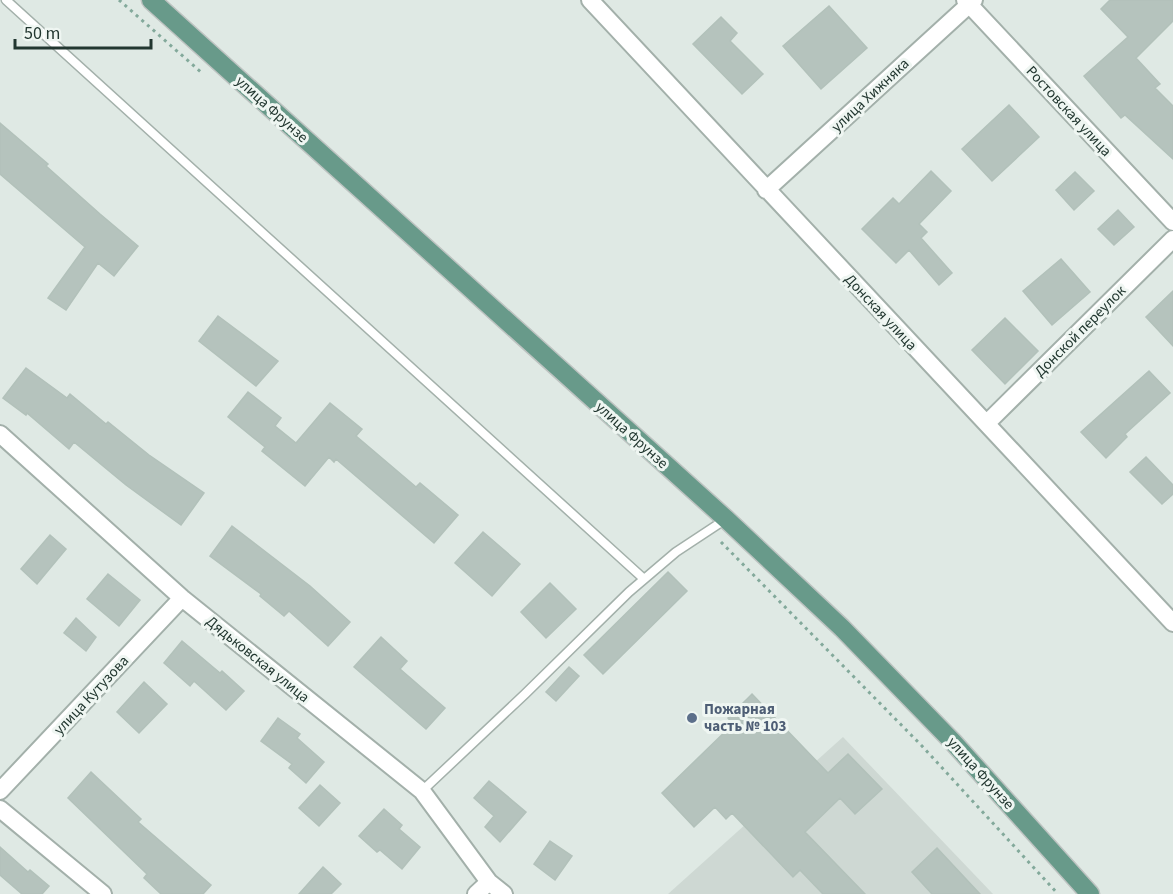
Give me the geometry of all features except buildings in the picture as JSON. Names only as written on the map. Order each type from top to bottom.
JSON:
[{"type":"main road","name":"улица Фрунзе","points":[[151,0],[726,519],[850,636],[953,742],[1090,894]]},
{"type":"street","name":"Донская улица","points":[[590,0],[1173,623]]},
{"type":"street","name":"улица Хижняка","points":[[766,190],[969,2]]},
{"type":"street","name":"Ростовская улица","points":[[969,2],[1173,222]]},
{"type":"street","name":"Донской переулок","points":[[987,423],[1173,239]]},
{"type":"street","name":"Дядьковская улица","points":[[0,434],[182,598],[422,791],[489,882],[504,894]]},
{"type":"street","name":"улица Кутузова","points":[[0,791],[182,598]]},
{"type":"street","points":[[0,809],[103,894]]},
{"type":"street","points":[[476,894],[489,882]]},
{"type":"lane","points":[[6,0],[644,579]]},
{"type":"lane","points":[[422,791],[644,579],[676,552],[726,519]]},
{"type":"path","points":[[119,0],[207,78]]},
{"type":"path","points":[[710,530],[922,746],[1058,894]]},
{"type":"shaded area","points":[[843,737],[993,894],[668,894]]},
{"type":"place","name":"Пожарная часть № 103","points":[[692,718]]}]
